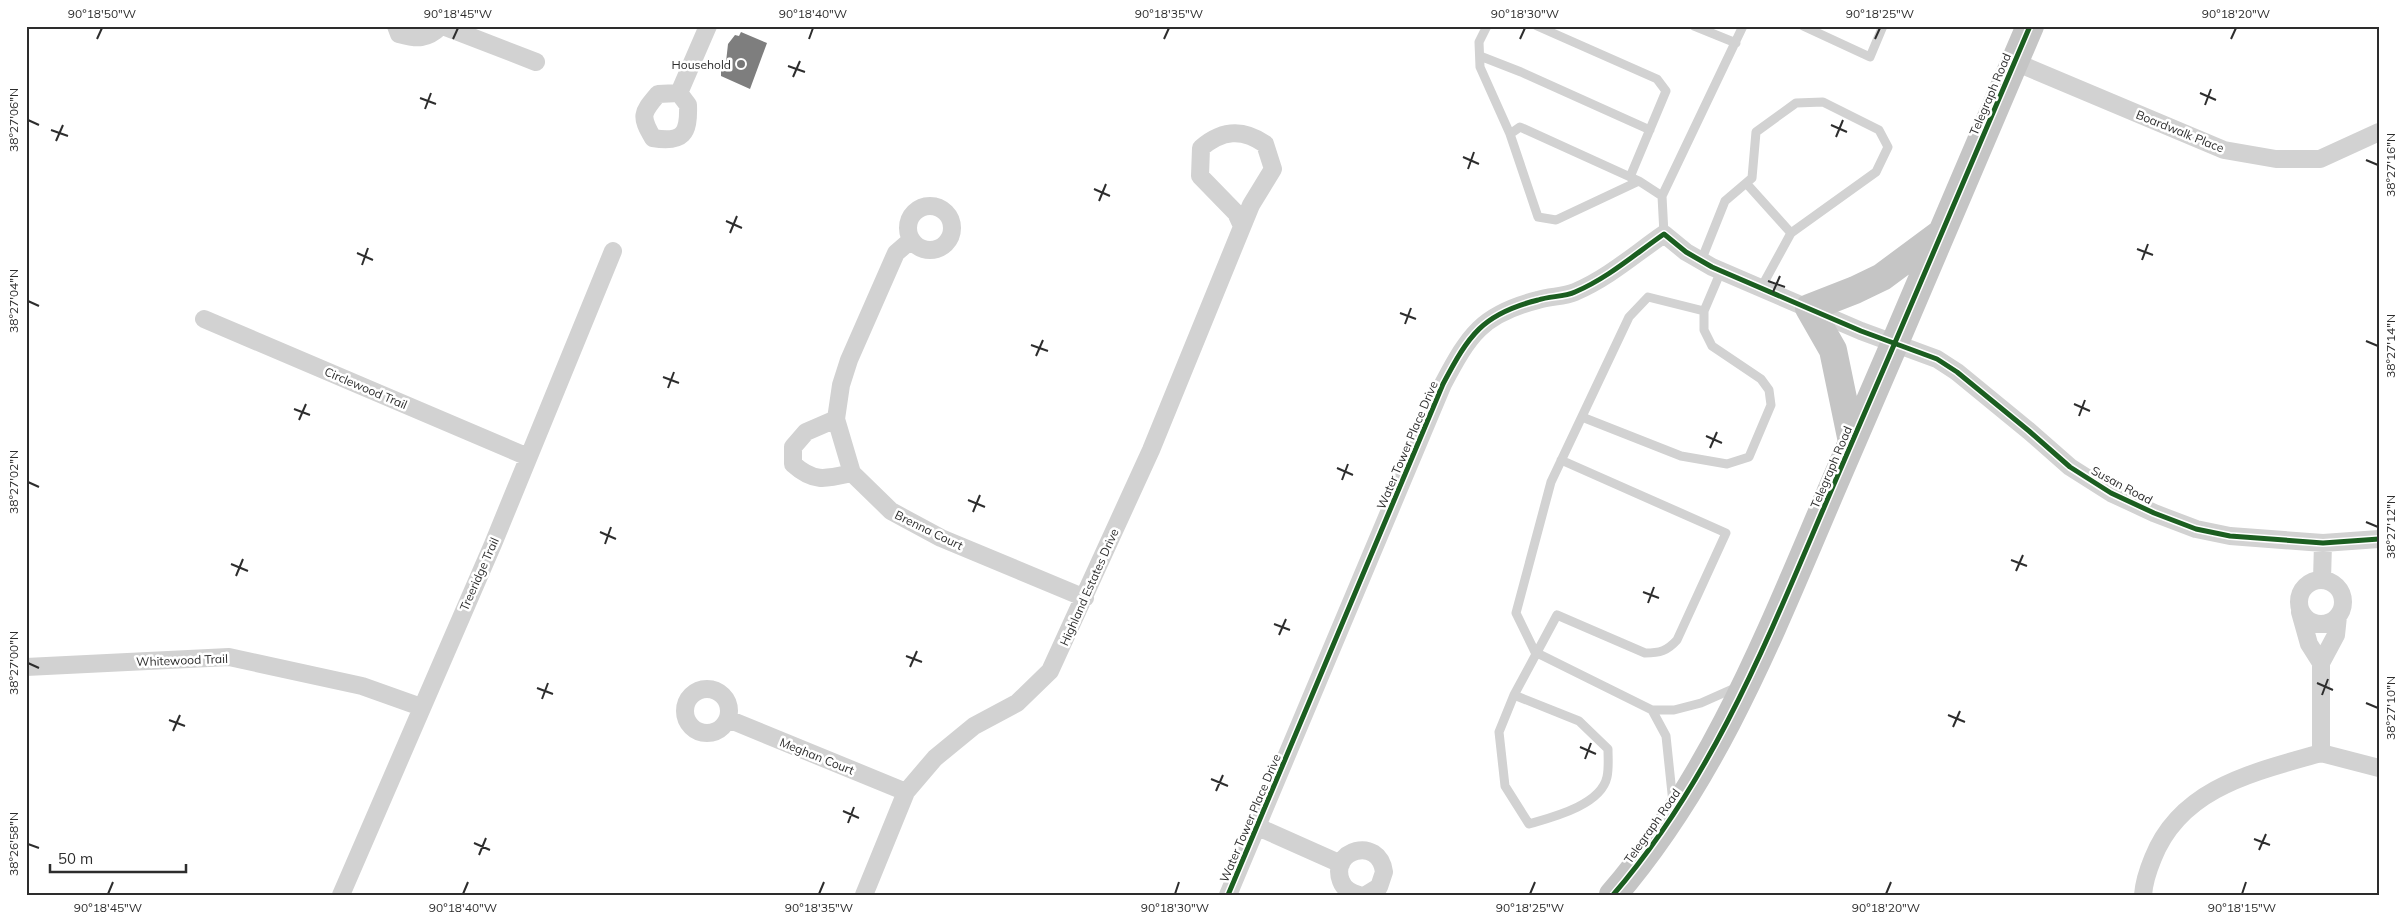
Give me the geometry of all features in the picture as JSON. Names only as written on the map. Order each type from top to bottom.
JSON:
[{"type":"main road","name":"Telegraph Road","points":[[1621,889],[1703,769],[1747,683],[2030,26]]},
{"type":"main road","points":[[1852,442],[1833,350],[1809,308],[1882,277],[1942,233]]},
{"type":"street","points":[[396,26],[399,34],[416,39],[433,33],[442,26],[536,62]]},
{"type":"street","points":[[679,93],[708,26]]},
{"type":"street","name":"Boardwalk Place","points":[[2015,62],[2224,150],[2276,159],[2320,159],[2379,132]]},
{"type":"street","name":"Highland Estates Drive","points":[[864,895],[906,792],[935,758],[974,726],[1017,703],[1050,672],[1151,450],[1251,205],[1273,169],[1270,152],[1265,144],[1253,135],[1232,133],[1214,137],[1201,148],[1200,176],[1236,213],[1242,226]]},
{"type":"street","points":[[1664,234],[1701,260],[1721,271],[1894,344]]},
{"type":"street","name":"Water Tower Place Drive","points":[[1228,895],[1443,384],[1462,350],[1483,324],[1504,310],[1539,299],[1574,293],[1610,274],[1664,234]]},
{"type":"street","name":"Brenna Court","points":[[911,240],[896,253],[849,360],[841,385],[836,419],[852,473],[891,511],[941,538],[1085,598]]},
{"type":"street","name":"Treeridge Trail","points":[[341,895],[493,544],[614,251]]},
{"type":"street","name":"Circlewood Trail","points":[[204,319],[528,457]]},
{"type":"street","name":"Susan Road","points":[[1894,344],[1944,364],[2029,431],[2070,467],[2111,493],[2154,513],[2196,529],[2230,536],[2323,543],[2379,539]]},
{"type":"street","points":[[836,419],[806,432],[794,447],[793,464],[805,474],[824,479],[852,473]]},
{"type":"street","points":[[2322,580],[2323,543]]},
{"type":"street","points":[[2300,612],[2310,622],[2320,625],[2330,623],[2338,616],[2343,607],[2340,592],[2333,583],[2322,580],[2314,581],[2303,588],[2298,600],[2300,612],[2309,644],[2321,663]]},
{"type":"street","points":[[2321,753],[2321,663],[2336,635],[2338,616]]},
{"type":"street","name":"Whitewood Trail","points":[[26,667],[228,657],[362,686],[421,707]]},
{"type":"street","name":"Meghan Court","points":[[728,719],[906,792]]},
{"type":"street","points":[[2143,895],[2146,875],[2163,835],[2185,810],[2212,791],[2237,778],[2321,753],[2379,768]]},
{"type":"street","points":[[1258,827],[1341,864]]},
{"type":"street","points":[[1358,895],[1351,892],[1342,883],[1339,870],[1349,854],[1361,850],[1368,851],[1379,858],[1384,872],[1382,882],[1375,891],[1366,895]]},
{"type":"lane","points":[[1487,26],[1479,42],[1480,67],[1510,134],[1538,217],[1556,220],[1634,179],[1650,130],[1666,91],[1657,79],[1537,26]]},
{"type":"lane","points":[[1694,26],[1736,43]]},
{"type":"lane","points":[[1664,234],[1662,196],[1744,26]]},
{"type":"lane","points":[[1803,26],[1819,30],[1870,57],[1884,26]]},
{"type":"lane","points":[[1480,56],[1521,72],[1650,130]]},
{"type":"lane","points":[[1701,260],[1725,201],[1752,178],[1756,132],[1796,103],[1823,102],[1879,130],[1888,147],[1876,172],[1791,233],[1761,288]]},
{"type":"lane","points":[[1510,134],[1520,127],[1634,179],[1662,196]]},
{"type":"lane","points":[[1746,183],[1791,233]]},
{"type":"lane","points":[[1582,417],[1681,456],[1727,464],[1749,457],[1772,405],[1770,390],[1761,379],[1712,346],[1704,330],[1704,311],[1721,271]]},
{"type":"lane","points":[[1704,311],[1648,297],[1628,317],[1551,482],[1516,613],[1536,652],[1652,710],[1674,710],[1701,703],[1747,683]]},
{"type":"lane","points":[[1514,696],[1579,722],[1608,749],[1607,778],[1598,794],[1566,814],[1529,824],[1505,786],[1499,732],[1514,696],[1557,615],[1645,653],[1660,653],[1670,648],[1677,640],[1726,533],[1561,460]]},
{"type":"lane","points":[[1652,710],[1666,736],[1674,814]]},
{"type":"building","name":"Household","points":[[741,32],[767,43],[750,89],[721,76],[721,68],[726,62],[728,44],[735,35],[739,36]]},
{"type":"cycle path","points":[[1613,895],[1650,848],[1683,799],[1741,695],[1790,587],[2030,26]]},
{"type":"cycle path","points":[[1228,895],[1443,384],[1461,352],[1479,329],[1503,312],[1543,299],[1571,294],[1610,273],[1664,234],[1686,252],[1712,267],[1861,331],[1937,359],[1957,372],[2070,467],[2111,493],[2154,513],[2196,529],[2230,536],[2323,543],[2379,539]]},
{"type":"place","name":"Household","points":[[741,64]]}]
